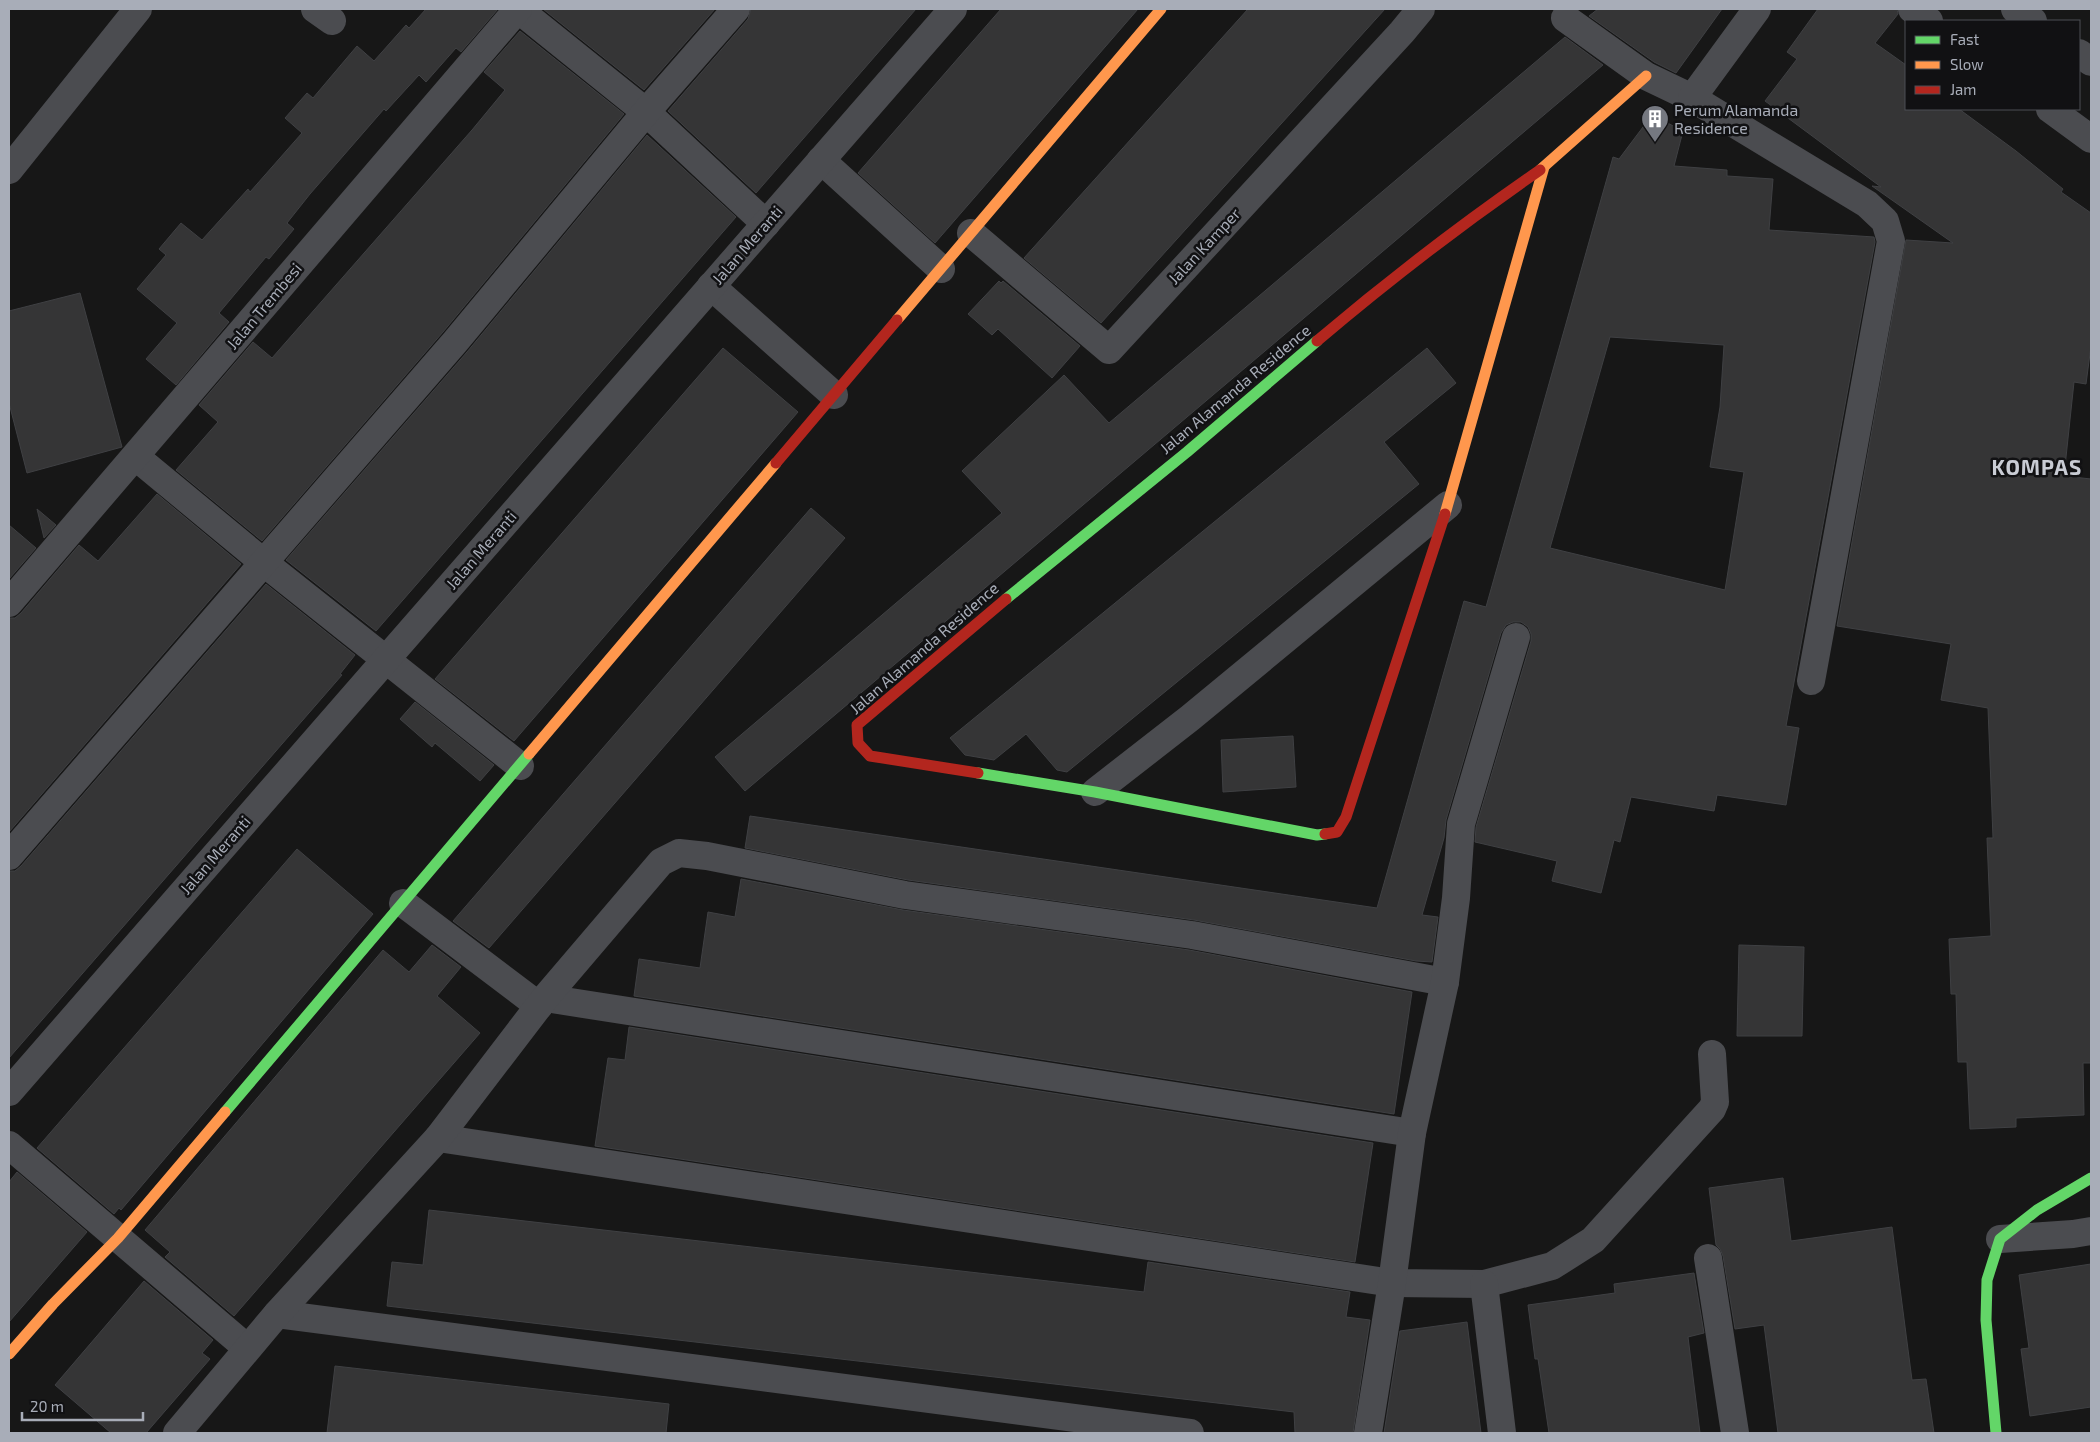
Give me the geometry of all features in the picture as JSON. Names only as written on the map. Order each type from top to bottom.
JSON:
[{"type":"street","points":[[9,170],[138,9]]},
{"type":"street","points":[[518,9],[646,112],[766,224]]},
{"type":"street","name":"Jalan Trembesi","points":[[9,603],[518,9]]},
{"type":"street","points":[[9,856],[455,342],[646,112],[736,9]]},
{"type":"street","name":"Jalan Meranti","points":[[9,1092],[953,9]]},
{"type":"street","points":[[9,1354],[53,1304],[118,1238],[1162,9]]},
{"type":"street","name":"Jalan Kamper","points":[[972,232],[1109,350],[1422,9]]},
{"type":"street","points":[[1692,98],[1757,9]]},
{"type":"street","points":[[1912,9],[1928,20]]},
{"type":"street","points":[[2015,9],[2031,20]]},
{"type":"street","points":[[1565,18],[1646,76],[1692,98],[1867,204],[1885,221],[1891,241],[1811,681]]},
{"type":"street","points":[[2080,55],[2091,62]]},
{"type":"street","name":"Jalan Alamanda Residence","points":[[1095,792],[870,756],[859,748],[856,737],[857,726],[866,716],[1010,595],[1186,452],[1370,296],[1467,220],[1544,167],[1646,76]]},
{"type":"street","points":[[2051,110],[2091,139]]},
{"type":"street","points":[[821,160],[941,269]]},
{"type":"street","points":[[1095,792],[1316,835],[1337,832],[1346,817],[1448,505],[1544,167]]},
{"type":"street","points":[[711,286],[834,395]]},
{"type":"street","points":[[136,457],[263,562],[520,766]]},
{"type":"street","points":[[1095,792],[1198,712],[1448,505]]},
{"type":"street","points":[[1368,1433],[1392,1283],[1412,1133],[1445,982],[1456,898],[1461,824],[1516,637]]},
{"type":"street","points":[[177,1433],[246,1348],[438,1138],[542,1002],[662,862],[679,853],[707,856],[905,895],[1192,936],[1445,982]]},
{"type":"street","points":[[403,903],[542,1002],[1412,1133]]},
{"type":"street","points":[[438,1138],[1392,1283],[1484,1284],[1552,1266],[1593,1240],[1712,1108],[1715,1102],[1712,1054]]},
{"type":"street","points":[[9,1145],[246,1348]]},
{"type":"street","points":[[1996,1433],[1986,1320],[1987,1280],[2000,1239],[2037,1210],[2091,1178]]},
{"type":"street","points":[[2000,1239],[2091,1231]]},
{"type":"street","points":[[1708,1258],[1735,1433]]},
{"type":"street","points":[[1484,1284],[1502,1433]]},
{"type":"street","points":[[277,1314],[1190,1433]]},
{"type":"building","points":[[426,9],[498,9],[461,52],[456,48],[426,82],[419,75],[386,111],[384,109],[310,194],[287,223],[294,229],[269,259],[266,257],[219,313],[229,322],[176,385],[146,359],[177,323],[137,289],[166,255],[159,249],[181,223],[202,240],[248,189],[250,192],[302,133],[285,118],[307,93],[313,98],[357,46],[374,61],[406,25],[409,28]]},
{"type":"building","points":[[543,9],[715,9],[644,90]]},
{"type":"building","points":[[751,9],[916,9],[756,193],[668,111],[748,19]]},
{"type":"building","points":[[1001,9],[1138,9],[935,243],[858,173]]},
{"type":"building","points":[[1248,9],[1385,9],[1101,323],[1024,258]]},
{"type":"building","points":[[1598,9],[1722,9],[1676,73],[1654,62],[1589,16]]},
{"type":"building","points":[[1818,9],[1897,9],[1898,14],[1875,43],[1905,64],[1905,110],[1960,110],[2016,151],[2063,189],[2061,192],[2091,213],[2091,346],[2086,384],[2074,382],[2064,476],[2091,479],[2091,1063],[2083,1063],[2084,1115],[2016,1118],[2016,1127],[1970,1129],[1967,1062],[1958,1062],[1956,994],[1951,994],[1949,939],[1991,936],[1987,838],[1993,838],[1988,708],[1941,700],[1951,644],[1837,626],[1906,240],[1953,243],[1872,186],[1881,187],[1765,101],[1797,59],[1787,52]]},
{"type":"building","points":[[520,31],[624,114],[443,332],[262,541],[176,470],[218,422],[199,405],[253,342],[272,358],[472,130],[505,90],[484,72]]},
{"type":"building","points":[[1565,37],[1603,65],[745,791],[715,757],[1002,513],[962,471],[1064,375],[1109,423]]},
{"type":"building","points":[[1652,115],[1683,131],[1674,166],[1727,170],[1727,176],[1773,179],[1769,230],[1874,237],[1875,242],[1786,726],[1799,728],[1786,805],[1717,795],[1714,811],[1631,797],[1620,842],[1614,840],[1601,893],[1552,881],[1557,861],[1475,842],[1476,827],[1531,641],[1528,627],[1521,622],[1513,622],[1506,625],[1501,633],[1446,820],[1444,838],[1422,915],[1438,917],[1432,962],[1416,961],[1194,920],[908,880],[745,848],[750,816],[1377,908],[1464,601],[1486,607],[1613,157],[1619,159]],"holes":[[[1610,337],[1724,345],[1720,407],[1710,467],[1744,472],[1725,590],[1550,548]]]},
{"type":"building","points":[[647,135],[736,217],[376,631],[286,560],[467,352]]},
{"type":"building","points":[[999,281],[1001,283],[1003,281],[1080,346],[1052,378],[998,329],[992,335],[968,314]]},
{"type":"building","points":[[80,293],[122,447],[27,473],[9,403],[9,311]]},
{"type":"building","points":[[723,348],[798,412],[514,741],[435,679]]},
{"type":"building","points":[[1427,348],[1456,383],[1384,442],[1419,484],[1067,772],[1057,770],[1026,734],[994,760],[965,755],[950,738]]},
{"type":"building","points":[[157,494],[241,564],[9,832],[9,618],[15,618],[21,613],[79,545],[98,561]]},
{"type":"building","points":[[811,508],[845,538],[489,948],[453,921]]},
{"type":"building","points":[[37,509],[56,525],[44,538]]},
{"type":"building","points":[[9,525],[36,548],[9,579]]},
{"type":"building","points":[[266,584],[355,655],[340,674],[342,675],[9,1058],[9,871],[15,871],[21,866]]},
{"type":"building","points":[[415,702],[494,765],[480,781],[435,743],[432,747],[400,719]]},
{"type":"building","points":[[1293,736],[1296,787],[1223,792],[1221,740]]},
{"type":"building","points":[[297,849],[373,914],[121,1210],[119,1208],[114,1214],[37,1148]]},
{"type":"building","points":[[741,879],[903,910],[1189,950],[1412,992],[1394,1114],[634,996],[639,959],[700,968],[708,912],[735,917]]},
{"type":"building","points":[[432,945],[461,967],[437,996],[480,1033],[234,1316],[165,1257],[170,1252],[145,1230],[383,950],[409,972]]},
{"type":"building","points":[[1739,945],[1804,947],[1802,1036],[1737,1036]]},
{"type":"building","points":[[629,1027],[1373,1143],[1355,1262],[595,1146],[608,1058],[625,1060]]},
{"type":"building","points":[[17,1172],[87,1232],[9,1322],[9,1182]]},
{"type":"building","points":[[1783,1178],[1791,1241],[1892,1227],[1912,1380],[1926,1379],[1934,1433],[1778,1433],[1764,1325],[1735,1329],[1723,1256],[1716,1245],[1709,1188]]},
{"type":"building","points":[[429,1210],[1144,1292],[1148,1262],[1350,1292],[1346,1317],[1370,1320],[1353,1433],[1295,1433],[1294,1412],[387,1306],[392,1262],[423,1265]]},
{"type":"building","points":[[2091,1264],[2091,1407],[2030,1416],[2021,1349],[2029,1348],[2019,1275]]},
{"type":"building","points":[[1694,1273],[1704,1333],[1688,1337],[1700,1433],[1549,1433],[1538,1359],[1535,1359],[1528,1305],[1615,1293],[1614,1284]]},
{"type":"building","points":[[144,1281],[213,1340],[202,1353],[210,1359],[146,1433],[111,1433],[55,1385]]},
{"type":"building","points":[[1467,1322],[1481,1433],[1384,1433],[1400,1331]]},
{"type":"building","points":[[335,1366],[669,1404],[666,1433],[327,1433]]},
{"type":"traffic: fast","points":[[1006,599],[1187,452],[1317,341]]},
{"type":"traffic: fast","points":[[225,1112],[529,754]]},
{"type":"traffic: fast","points":[[978,773],[1095,792],[1317,835],[1325,834]]},
{"type":"traffic: fast","points":[[1996,1433],[1986,1320],[1987,1280],[2000,1239],[2037,1210],[2091,1178]]},
{"type":"traffic: slow","points":[[897,320],[1161,9]]},
{"type":"traffic: slow","points":[[1540,170],[1646,76]]},
{"type":"traffic: slow","points":[[1445,514],[1544,167]]},
{"type":"traffic: slow","points":[[529,754],[776,463]]},
{"type":"traffic: slow","points":[[9,1354],[53,1304],[118,1238],[225,1112]]},
{"type":"traffic: jam","points":[[1317,341],[1427,252],[1540,170]]},
{"type":"traffic: jam","points":[[776,463],[897,320]]},
{"type":"traffic: jam","points":[[1325,834],[1337,832],[1346,817],[1445,514]]},
{"type":"traffic: jam","points":[[978,773],[870,756],[858,743],[857,725],[1006,599]]},
{"type":"place","name":"Perum Alamanda Residence","points":[[1655,143]]},
{"type":"district","name":"KOMPAS","points":[[2037,468]]}]
